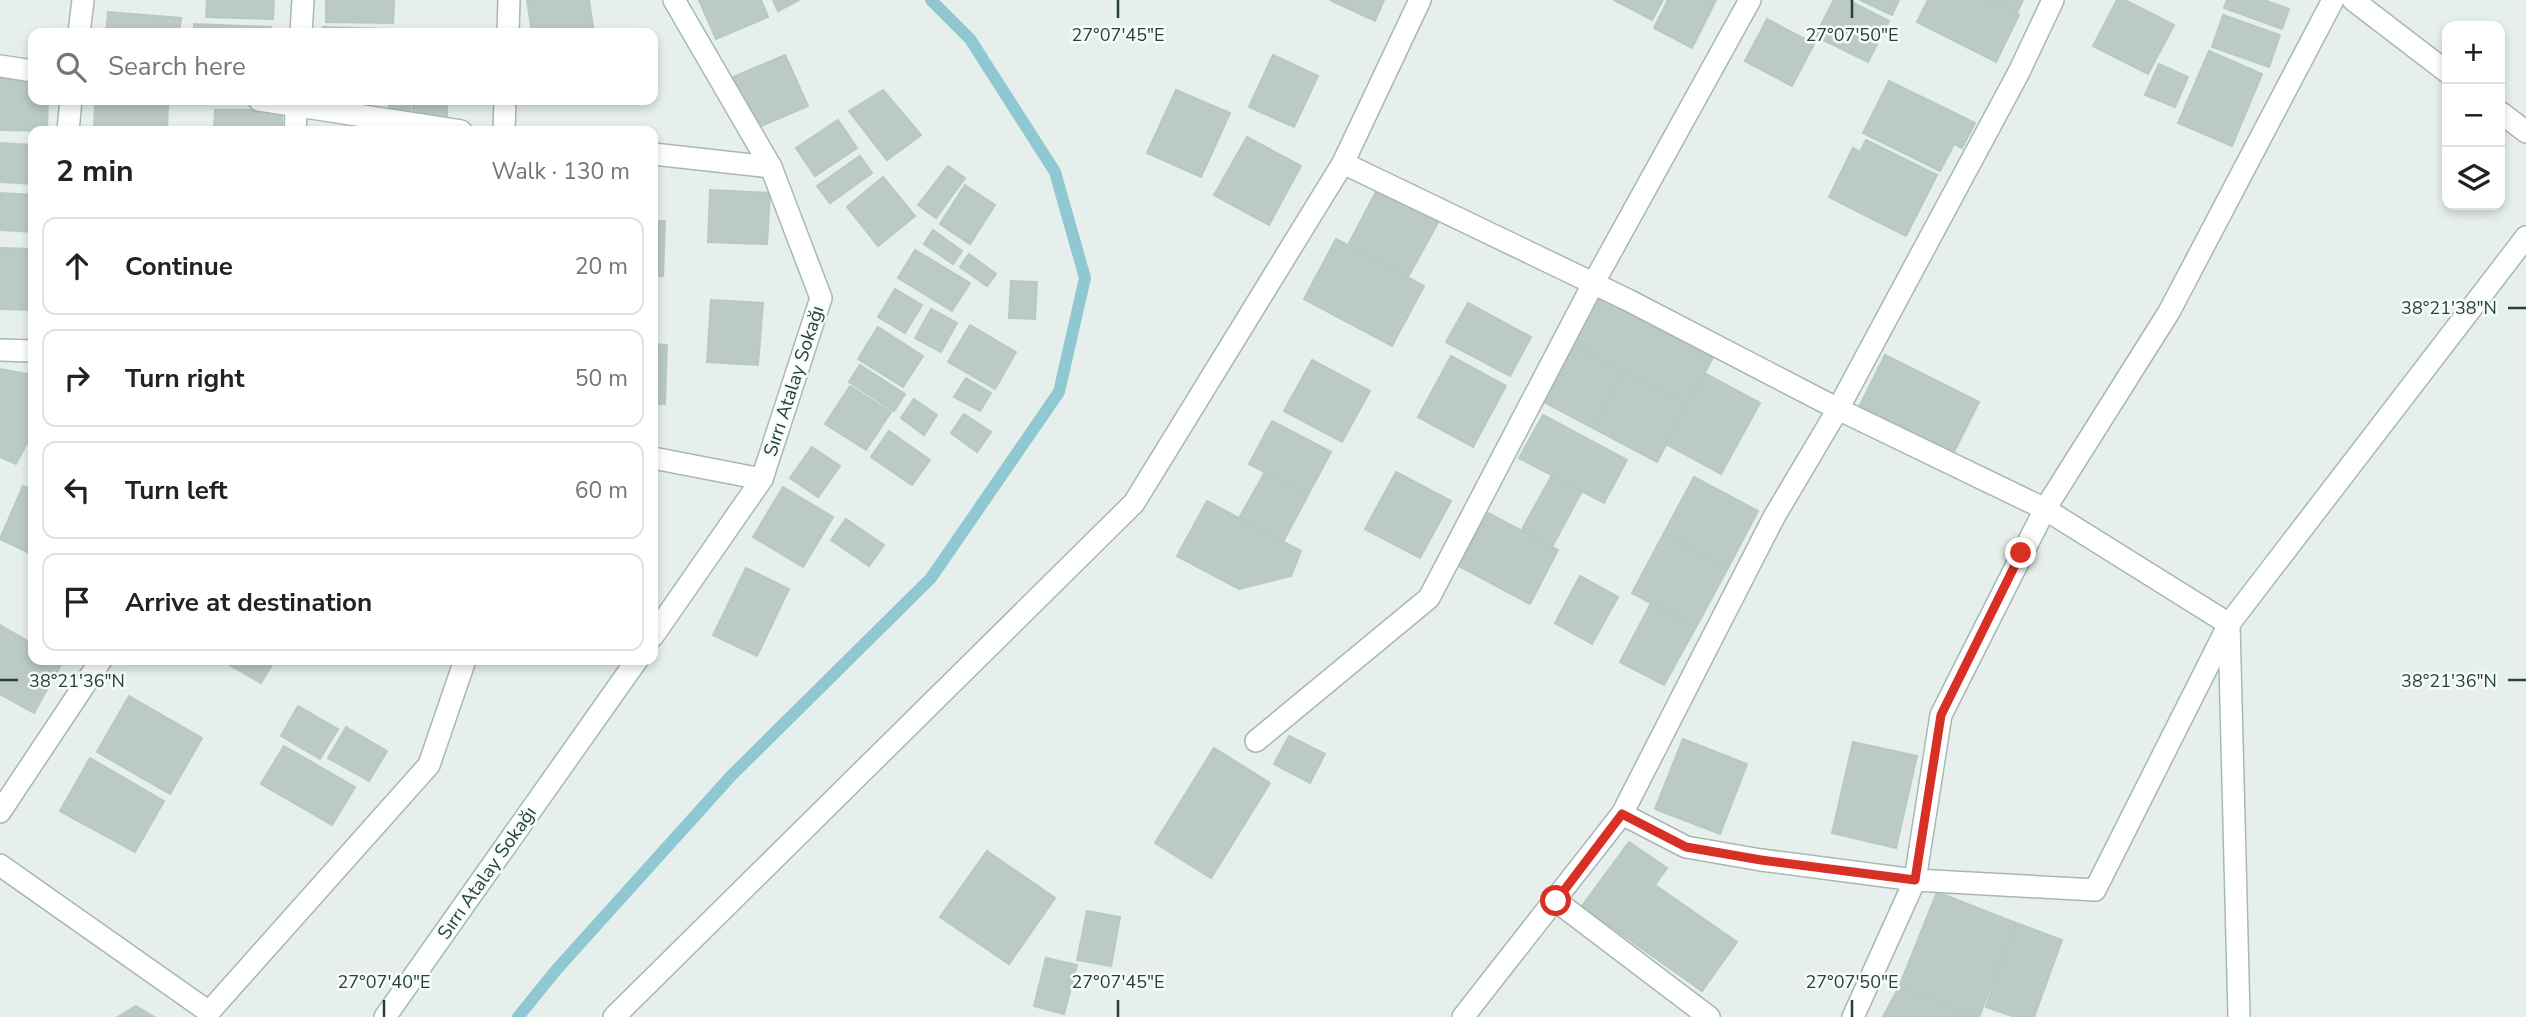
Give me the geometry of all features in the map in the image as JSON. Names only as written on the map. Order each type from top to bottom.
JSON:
[{"type":"street","points":[[80,28],[83,0]]},
{"type":"street","points":[[301,28],[303,0]]},
{"type":"street","points":[[508,28],[509,0]]},
{"type":"street","name":"Sırrı Atalay Sokağı","points":[[658,629],[762,479],[821,298],[771,167],[674,0]]},
{"type":"street","points":[[614,1017],[1134,503],[1343,163],[1420,0]]},
{"type":"street","points":[[1256,741],[1429,598],[1593,285],[1750,0]]},
{"type":"street","points":[[1463,1017],[1622,814],[1774,517],[1838,409],[2019,72],[2053,0]]},
{"type":"street","points":[[1853,1017],[1915,880],[1941,715],[2045,509],[2169,312],[2333,0]]},
{"type":"street","points":[[2353,0],[2442,68]]},
{"type":"street","points":[[0,66],[28,70]]},
{"type":"street","points":[[68,126],[71,105]]},
{"type":"street","points":[[295,126],[297,105]]},
{"type":"street","points":[[314,105],[433,126]]},
{"type":"street","points":[[504,126],[505,105]]},
{"type":"street","points":[[2505,116],[2526,132]]},
{"type":"street","points":[[658,155],[771,167]]},
{"type":"street","points":[[1343,163],[1640,306],[1838,409],[2045,509],[2229,624]]},
{"type":"street","points":[[1622,814],[1686,847],[1761,860],[1915,880],[2095,890],[2229,624],[2526,237]]},
{"type":"street","points":[[0,350],[28,351]]},
{"type":"street","points":[[658,459],[762,479]]},
{"type":"street","points":[[2229,624],[2239,1017]]},
{"type":"street","points":[[0,812],[98,665]]},
{"type":"street","points":[[0,865],[212,1015],[429,765],[463,665]]},
{"type":"street","name":"Sırrı Atalay Sokağı","points":[[385,1017],[632,665]]},
{"type":"street","points":[[1556,901],[1709,1017]]},
{"type":"building","points":[[207,0],[274,0],[273,19],[206,17]]},
{"type":"building","points":[[326,0],[394,0],[393,23],[326,22]]},
{"type":"building","points":[[527,0],[589,0],[593,28],[531,28]]},
{"type":"building","points":[[699,0],[761,0],[768,17],[716,39]]},
{"type":"building","points":[[773,0],[799,0],[778,11]]},
{"type":"building","points":[[1330,0],[1384,0],[1375,21]]},
{"type":"building","points":[[1614,0],[1663,0],[1652,20]]},
{"type":"building","points":[[1668,0],[1716,0],[1692,48],[1654,28]]},
{"type":"building","points":[[1834,0],[1848,0],[1889,21],[1868,62],[1815,36]]},
{"type":"building","points":[[1860,0],[1899,0],[1892,15]]},
{"type":"building","points":[[1928,0],[1989,0],[2019,15],[1996,62],[1917,22]]},
{"type":"building","points":[[1990,0],[2023,0],[2017,13]]},
{"type":"building","points":[[2117,0],[2125,0],[2174,25],[2148,74],[2093,46]]},
{"type":"building","points":[[2227,0],[2264,0],[2289,9],[2282,29],[2224,8]]},
{"type":"building","points":[[108,12],[181,18],[180,28],[106,28]]},
{"type":"building","points":[[2223,15],[2280,35],[2269,67],[2212,47]]},
{"type":"building","points":[[1767,19],[1814,44],[1792,86],[1745,61]]},
{"type":"building","points":[[194,24],[271,27],[271,28],[194,28]]},
{"type":"building","points":[[2209,51],[2262,74],[2232,146],[2178,123]]},
{"type":"building","points":[[785,55],[808,106],[754,129],[731,78]]},
{"type":"building","points":[[1273,55],[1318,76],[1294,127],[1249,107]]},
{"type":"building","points":[[2159,64],[2188,77],[2175,107],[2145,95]]},
{"type":"building","points":[[0,77],[28,78],[28,105],[48,105],[47,126],[28,126],[28,131],[0,130]]},
{"type":"building","points":[[1889,81],[1975,123],[1962,148],[1954,144],[1940,171],[1863,133]]},
{"type":"building","points":[[883,90],[921,135],[887,160],[849,111]]},
{"type":"building","points":[[1176,90],[1230,113],[1201,177],[1147,153]]},
{"type":"building","points":[[95,105],[168,106],[167,126],[94,126]]},
{"type":"building","points":[[389,105],[411,105],[410,113],[389,112]]},
{"type":"building","points":[[413,105],[447,105],[447,117],[413,115]]},
{"type":"building","points":[[215,110],[282,110],[282,126],[214,126]]},
{"type":"building","points":[[838,120],[857,148],[815,176],[796,148]]},
{"type":"building","points":[[1247,137],[1301,166],[1269,225],[1214,195]]},
{"type":"building","points":[[1866,140],[1937,175],[1906,236],[1829,197],[1853,148],[1860,152]]},
{"type":"building","points":[[0,143],[28,145],[28,184],[0,182]]},
{"type":"building","points":[[860,156],[872,173],[830,203],[817,186]]},
{"type":"building","points":[[948,166],[965,178],[936,218],[918,205]]},
{"type":"building","points":[[883,177],[915,216],[878,246],[847,207]]},
{"type":"building","points":[[965,185],[995,205],[970,244],[940,224]]},
{"type":"building","points":[[1379,186],[1440,219],[1408,277],[1348,245]]},
{"type":"building","points":[[710,190],[770,193],[767,244],[708,242]]},
{"type":"building","points":[[0,193],[28,195],[28,232],[0,230]]},
{"type":"building","points":[[658,221],[665,221],[663,276],[658,276]]},
{"type":"building","points":[[933,230],[962,251],[953,264],[924,244]]},
{"type":"building","points":[[1336,239],[1424,286],[1392,346],[1304,299]]},
{"type":"building","points":[[0,248],[28,249],[28,310],[0,309]]},
{"type":"building","points":[[915,250],[970,283],[952,311],[898,278]]},
{"type":"building","points":[[969,254],[996,274],[987,286],[960,267]]},
{"type":"building","points":[[1011,281],[1037,282],[1035,319],[1009,318]]},
{"type":"building","points":[[895,289],[922,305],[905,333],[878,317]]},
{"type":"building","points":[[1599,293],[1715,354],[1687,405],[1572,344]]},
{"type":"building","points":[[711,300],[763,303],[758,365],[707,362]]},
{"type":"building","points":[[1468,303],[1531,337],[1510,376],[1446,342]]},
{"type":"building","points":[[931,309],[957,323],[941,352],[915,338]]},
{"type":"building","points":[[970,325],[1016,352],[995,389],[948,362]]},
{"type":"building","points":[[878,327],[923,356],[903,387],[858,359]]},
{"type":"building","points":[[658,344],[667,345],[665,404],[658,404]]},
{"type":"building","points":[[1572,344],[1623,371],[1593,428],[1542,401]]},
{"type":"building","points":[[1885,355],[1979,402],[1953,454],[1859,407]]},
{"type":"building","points":[[1451,356],[1506,386],[1473,447],[1418,417]]},
{"type":"building","points":[[1312,360],[1370,391],[1342,442],[1284,411]]},
{"type":"building","points":[[860,365],[905,394],[894,411],[849,382]]},
{"type":"building","points":[[0,369],[28,374],[28,441],[16,464],[0,457]]},
{"type":"building","points":[[1623,371],[1687,405],[1657,462],[1593,428]]},
{"type":"building","points":[[1704,373],[1760,403],[1721,474],[1666,444]]},
{"type":"building","points":[[966,378],[991,393],[980,411],[954,397]]},
{"type":"building","points":[[850,386],[891,412],[866,450],[825,424]]},
{"type":"building","points":[[914,399],[937,415],[924,435],[901,418]]},
{"type":"building","points":[[964,414],[991,432],[977,452],[951,433]]},
{"type":"building","points":[[1543,415],[1627,460],[1604,503],[1519,458]]},
{"type":"building","points":[[1272,421],[1331,452],[1308,495],[1249,464]]},
{"type":"building","points":[[889,431],[930,460],[912,485],[871,457]]},
{"type":"building","points":[[812,447],[840,466],[818,497],[790,478]]},
{"type":"building","points":[[1265,472],[1308,495],[1283,542],[1239,518]]},
{"type":"building","points":[[1396,472],[1451,501],[1420,558],[1365,529]]},
{"type":"building","points":[[1552,475],[1582,491],[1552,547],[1521,531]]},
{"type":"building","points":[[1694,477],[1758,511],[1728,568],[1664,533]]},
{"type":"building","points":[[23,486],[28,488],[28,553],[0,539]]},
{"type":"building","points":[[783,487],[833,517],[803,567],[753,537]]},
{"type":"building","points":[[1207,501],[1301,551],[1291,576],[1239,589],[1177,556]]},
{"type":"building","points":[[1488,513],[1558,550],[1530,604],[1459,566]]},
{"type":"building","points":[[846,519],[884,545],[869,566],[831,540]]},
{"type":"building","points":[[1664,533],[1728,568],[1696,627],[1632,593]]},
{"type":"building","points":[[746,568],[789,589],[757,656],[713,635]]},
{"type":"building","points":[[1580,576],[1618,597],[1592,644],[1555,623]]},
{"type":"building","points":[[1651,603],[1696,627],[1664,685],[1620,662]]},
{"type":"building","points":[[0,625],[28,641],[28,665],[61,665],[34,713],[0,694]]},
{"type":"building","points":[[230,665],[272,665],[261,683]]},
{"type":"building","points":[[129,696],[202,738],[170,794],[97,752]]},
{"type":"building","points":[[298,706],[338,729],[320,759],[281,736]]},
{"type":"building","points":[[346,727],[387,751],[369,781],[328,758]]},
{"type":"building","points":[[1289,736],[1325,754],[1310,783],[1274,764]]},
{"type":"building","points":[[1683,739],[1747,764],[1720,834],[1655,809]]},
{"type":"building","points":[[1853,742],[1917,756],[1896,848],[1832,833]]},
{"type":"building","points":[[284,746],[355,787],[332,825],[261,784]]},
{"type":"building","points":[[1214,748],[1270,783],[1211,878],[1155,843]]},
{"type":"building","points":[[90,758],[164,801],[135,852],[60,811]]},
{"type":"building","points":[[1629,842],[1667,868],[1655,885],[1737,942],[1702,991],[1582,906]]},
{"type":"building","points":[[987,851],[1055,898],[1009,964],[940,917]]},
{"type":"building","points":[[1937,892],[2016,923],[1979,1017],[1899,987]]},
{"type":"building","points":[[1087,911],[1120,917],[1111,966],[1077,960]]},
{"type":"building","points":[[2016,923],[2062,940],[2034,1017],[2015,1017],[1986,1007]]},
{"type":"building","points":[[1046,958],[1077,965],[1064,1014],[1034,1006]]},
{"type":"building","points":[[1899,987],[1976,1017],[1883,1017]]},
{"type":"building","points":[[136,1006],[154,1017],[118,1017]]},
{"type":"waterway","points":[[518,1017],[557,969],[731,776],[931,578],[1059,392],[1085,278],[1055,172],[970,39],[931,0]]},
{"type":"route","points":[[1556,901],[1622,814],[1686,847],[1761,860],[1915,880],[1941,715],[2021,553]]}]
